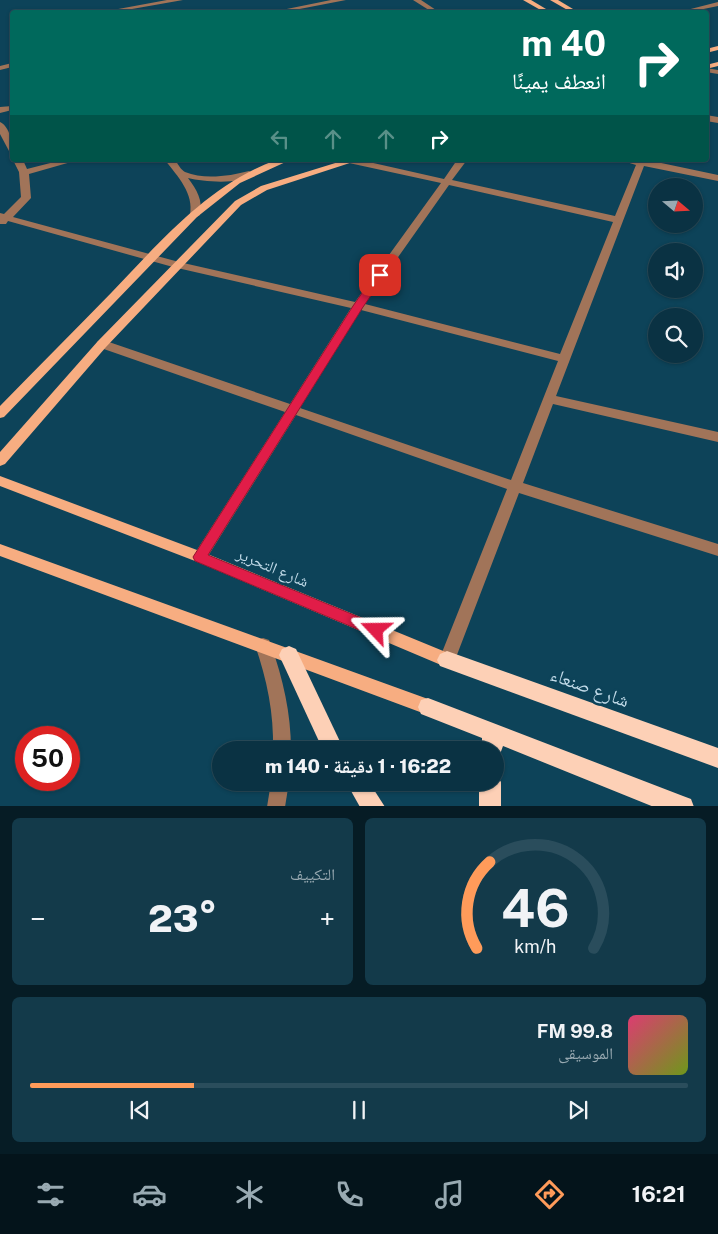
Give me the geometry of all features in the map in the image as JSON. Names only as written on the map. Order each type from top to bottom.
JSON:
[{"type":"highway","points":[[289,655],[330,741]]},
{"type":"highway","name":"شارع صنعاء","points":[[447,660],[718,758]]},
{"type":"highway","points":[[428,707],[492,741]]},
{"type":"highway","points":[[504,745],[682,806]]},
{"type":"highway","points":[[363,791],[374,806]]},
{"type":"highway","points":[[490,791],[490,806]]},
{"type":"main road","points":[[526,0],[544,10]]},
{"type":"main road","points":[[553,0],[571,10]]},
{"type":"main road","points":[[0,414],[151,258],[215,195],[249,174],[280,162]]},
{"type":"main road","points":[[0,462],[102,344],[238,203],[264,188],[347,162]]},
{"type":"main road","name":"شارع التحرير","points":[[0,480],[200,557],[447,660]]},
{"type":"main road","points":[[0,550],[428,707]]},
{"type":"street","points":[[118,10],[180,0]]},
{"type":"street","points":[[286,10],[343,0]]},
{"type":"street","points":[[416,0],[433,10]]},
{"type":"street","points":[[691,10],[718,4]]},
{"type":"street","points":[[0,126],[10,140]]},
{"type":"street","points":[[2,219],[26,198],[24,172],[19,162]]},
{"type":"street","points":[[24,172],[65,162]]},
{"type":"street","points":[[172,162],[196,198],[198,204],[195,215]]},
{"type":"street","points":[[361,162],[619,220]]},
{"type":"street","points":[[200,557],[358,306],[460,162]]},
{"type":"street","points":[[447,660],[641,162],[718,178]]},
{"type":"street","points":[[180,173],[193,178],[208,179],[232,178],[249,174]]},
{"type":"street","points":[[2,219],[177,265],[358,306],[564,359]]},
{"type":"street","points":[[102,344],[514,486],[718,550]]},
{"type":"street","points":[[548,399],[718,437]]},
{"type":"street","points":[[262,645],[273,675],[280,706],[282,741]]},
{"type":"street","points":[[276,806],[278,791]]},
{"type":"route","points":[[376,630],[200,557],[358,306],[380,275]]}]
